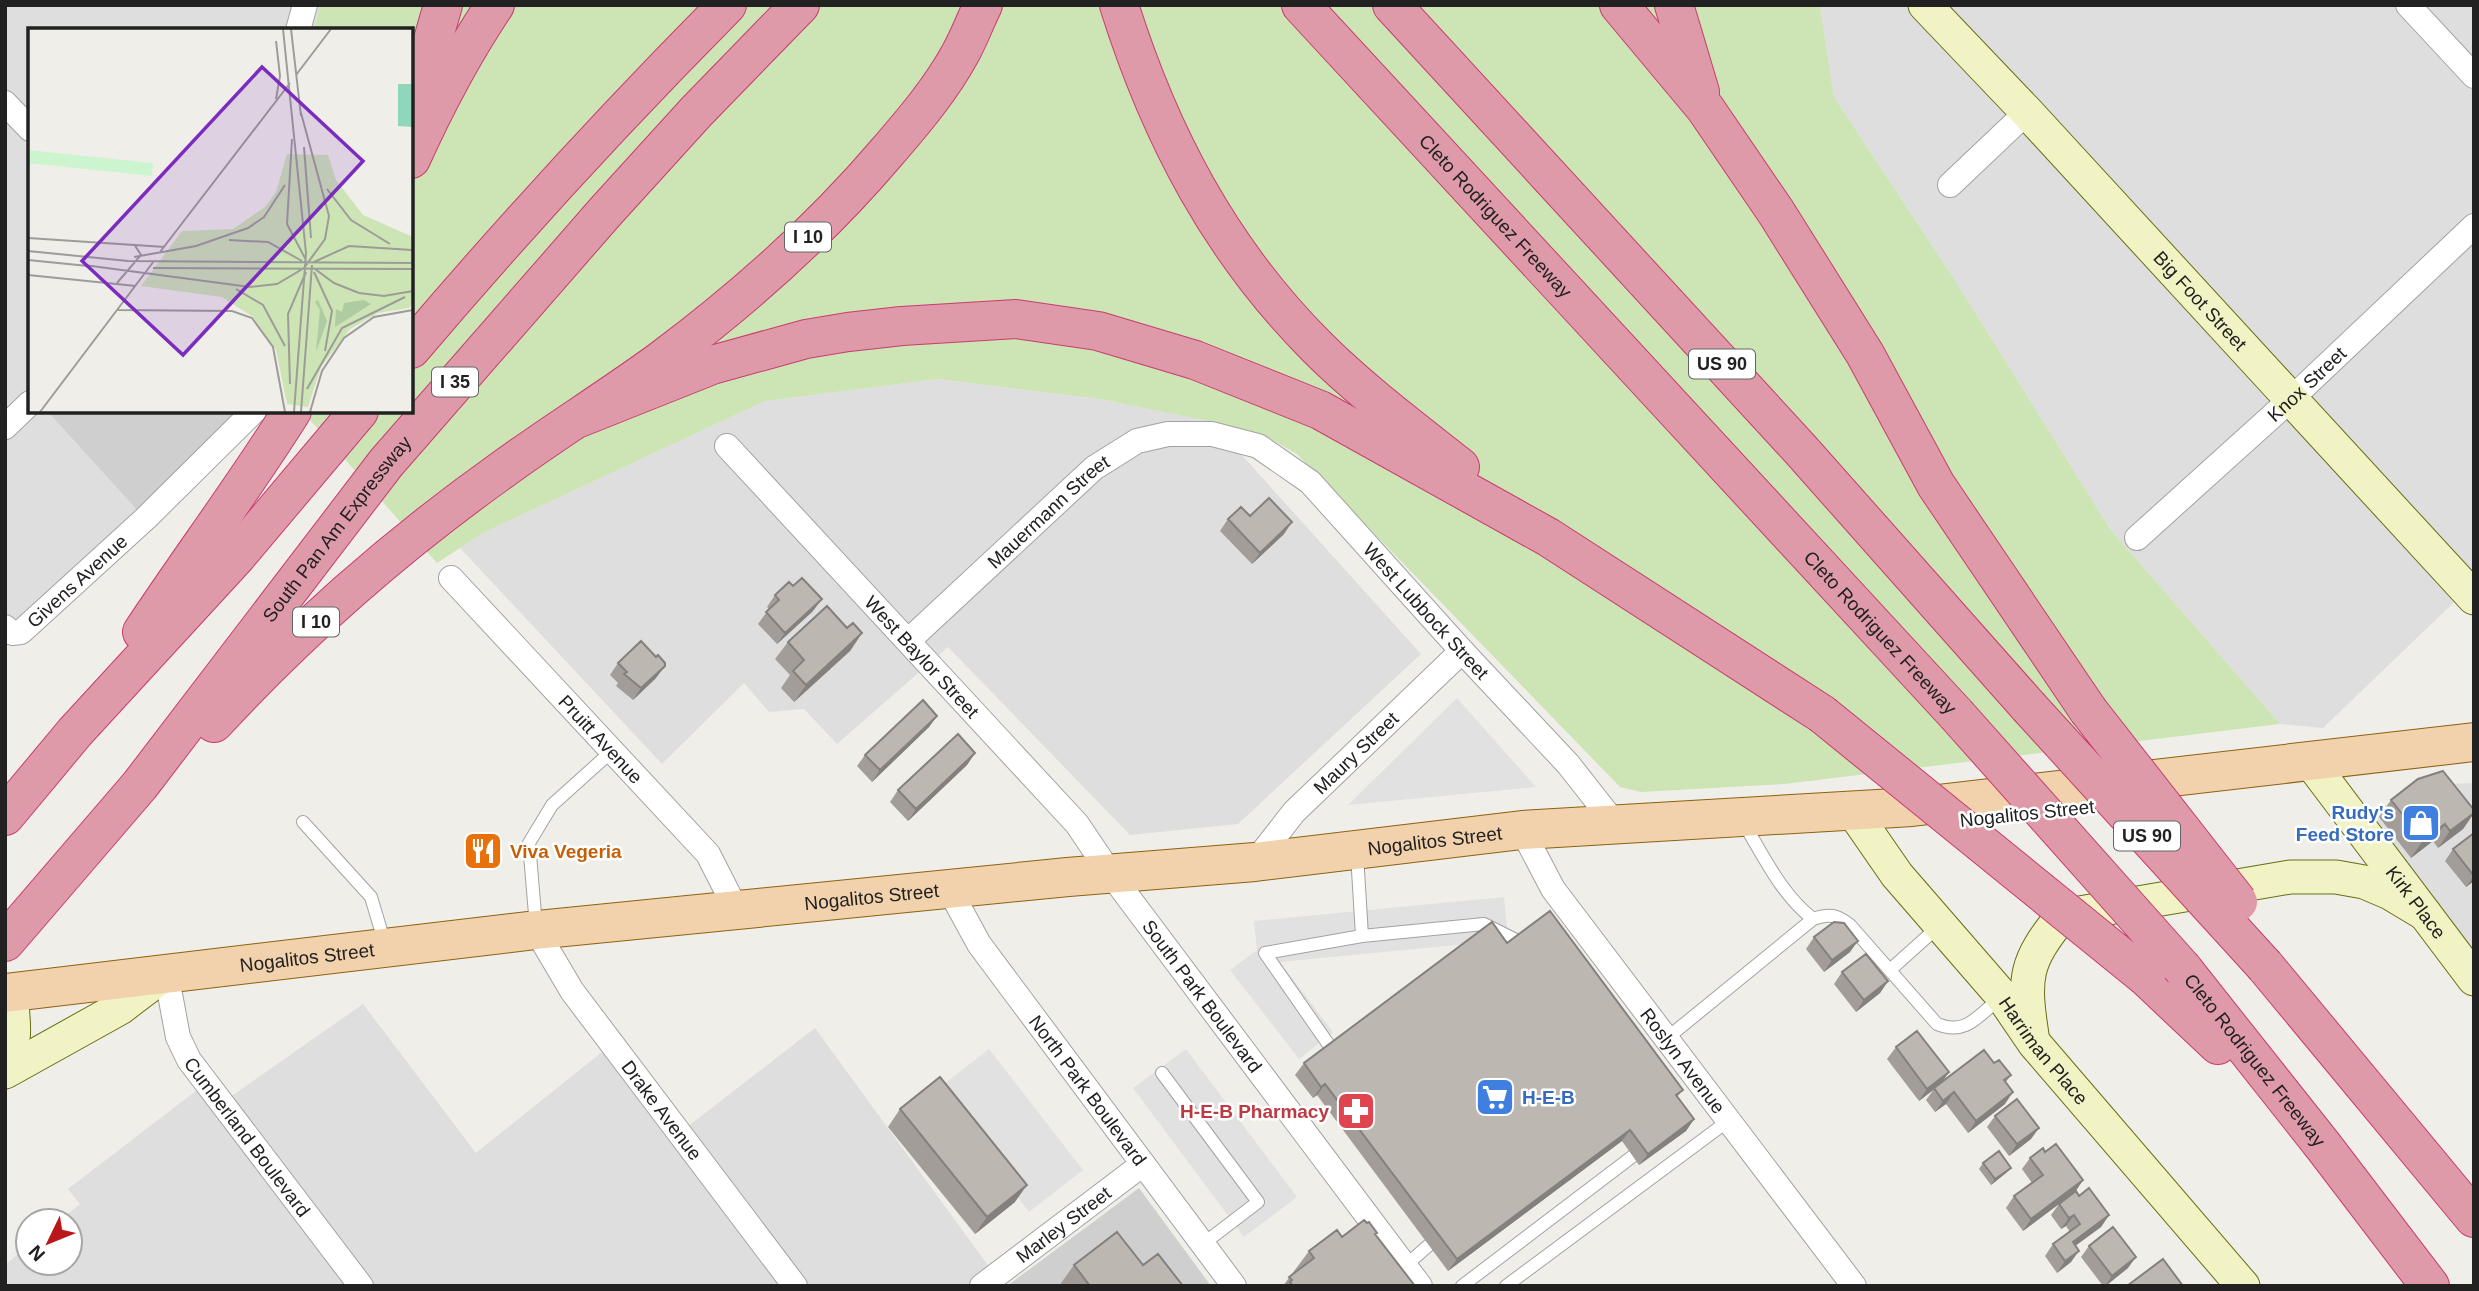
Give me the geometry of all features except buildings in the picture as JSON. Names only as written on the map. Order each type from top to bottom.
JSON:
[{"type":"highway","points":[[413,95],[443,5]]},
{"type":"highway","points":[[413,155],[437,104],[495,5]]},
{"type":"highway","name":"I 35","points":[[413,347],[488,259],[648,85],[727,5]]},
{"type":"highway","name":"South Pan Am Expressway","points":[[5,942],[140,785],[386,463],[606,211],[696,112],[800,5]]},
{"type":"highway","name":"I 10","points":[[140,785],[189,750],[239,695],[390,556],[502,470],[661,360],[738,300],[804,242],[838,208],[914,121],[960,55],[983,5]]},
{"type":"highway","points":[[1119,5],[1136,58],[1166,132],[1204,202],[1243,263],[1317,348],[1399,418],[1548,537]]},
{"type":"highway","name":"Cleto Rodriguez Freeway","points":[[1301,5],[1956,714],[2183,970],[2430,1286]]},
{"type":"highway","points":[[1619,5],[1705,107],[1776,212],[1865,354],[1936,485],[2088,710],[2277,966],[2474,1217]]},
{"type":"highway","points":[[1674,5],[1705,107]]},
{"type":"highway","name":"US 90","points":[[1402,15],[1801,450],[2028,706],[2277,966]]},
{"type":"highway","points":[[579,418],[712,365],[806,339],[902,326],[1016,319],[1110,335],[1195,360],[1320,410],[1548,537],[1822,714],[2146,977],[2324,1147]]},
{"type":"highway","points":[[75,732],[291,413]]},
{"type":"highway","points":[[5,816],[75,732],[235,558],[357,413]]},
{"type":"main road","name":"Big Foot Street","points":[[1925,5],[2474,598]]},
{"type":"main road","name":"Nogalitos Street","points":[[8,993],[537,930],[1110,873],[1255,862],[1522,830],[1740,816],[1787,831],[1839,835],[1859,821],[2212,799],[2276,780],[2309,760],[2474,742]]},
{"type":"main road","name":"Kirk Place","points":[[2309,760],[2474,979]]},
{"type":"main road","name":"Harriman Place","points":[[1859,821],[1897,875],[2002,996],[2034,1043],[2243,1286]]},
{"type":"main road","points":[[2034,1043],[2026,994],[2033,955],[2062,916],[2290,877],[2324,877],[2364,883],[2390,893],[2425,914]]},
{"type":"main road","points":[[5,1072],[120,1008],[166,973]]},
{"type":"main road","points":[[5,1060],[9,1055],[14,1030],[8,993]]},
{"type":"street","points":[[299,28],[305,5]]},
{"type":"street","points":[[2408,5],[2474,76]]},
{"type":"street","points":[[5,103],[28,127]]},
{"type":"street","points":[[1950,185],[2026,112]]},
{"type":"street","name":"Knox Street","points":[[2137,538],[2290,400],[2474,226]]},
{"type":"street","points":[[5,427],[28,405]]},
{"type":"street","name":"Givens Avenue","points":[[5,627],[12,633],[21,632],[146,518],[252,413]]},
{"type":"street","name":"Mauermann Street","points":[[908,641],[1094,468],[1137,441],[1168,434],[1212,434]]},
{"type":"street","name":"West Lubbock Street","points":[[1212,434],[1258,446],[1310,482],[1462,652],[1568,764],[1616,825]]},
{"type":"street","name":"West Baylor Street","points":[[727,446],[1077,824],[1110,873]]},
{"type":"street","name":"Pruitt Avenue","points":[[451,578],[708,854],[737,911]]},
{"type":"street","name":"Maury Street","points":[[1255,862],[1294,812],[1462,652]]},
{"type":"street","name":"Roslyn Avenue","points":[[1522,830],[1553,889],[1670,1050],[1854,1286]]},
{"type":"street","name":"South Park Boulevard","points":[[1110,873],[1420,1286]]},
{"type":"street","name":"North Park Boulevard","points":[[949,889],[979,944],[1234,1286]]},
{"type":"street","name":"Drake Avenue","points":[[537,930],[572,991],[795,1286]]},
{"type":"street","name":"Cumberland Boulevard","points":[[166,973],[178,1037],[189,1060],[361,1286]]},
{"type":"street","name":"Marley Street","points":[[982,1286],[1143,1164]]},
{"type":"lane","points":[[537,930],[529,843],[552,805],[612,751]]},
{"type":"lane","points":[[1740,816],[1784,890],[1796,906],[1813,919]]},
{"type":"lane","points":[[303,822],[371,897],[386,947]]},
{"type":"lane","points":[[1356,850],[1362,936]]},
{"type":"lane","points":[[1670,1050],[1813,919],[1824,915],[1837,916],[1844,920],[1937,1024],[1950,1029],[1963,1028],[2002,996]]},
{"type":"lane","points":[[1331,1048],[1265,953],[1362,936],[1484,925],[1518,941]]},
{"type":"lane","points":[[1890,970],[1940,925]]},
{"type":"lane","points":[[1161,1073],[1258,1202],[1203,1244]]},
{"type":"lane","points":[[1507,1286],[1728,1121]]},
{"type":"lane","points":[[1462,1286],[1633,1156]]},
{"type":"lane","points":[[1405,1266],[1429,1245]]},
{"type":"shaded area","points":[[5,5],[320,5],[314,28],[28,28],[28,413],[49,413],[138,511],[5,634]]},
{"type":"shaded area","points":[[1820,5],[2474,5],[2474,583],[2323,728],[2280,724],[2110,529],[1958,285],[1834,97]]},
{"type":"shaded area","points":[[938,379],[1100,399],[1212,422],[1421,654],[1238,824],[1130,835],[948,647],[837,744],[804,709],[769,712],[744,683],[662,764],[460,548],[483,533],[765,401]]},
{"type":"shaded area","points":[[49,413],[243,413],[138,511]]},
{"type":"shaded area","points":[[1457,698],[1536,787],[1348,805]]},
{"type":"shaded area","points":[[2474,783],[2474,959],[2368,818],[2414,785]]},
{"type":"shaded area","points":[[1504,897],[1508,940],[1280,962],[1333,1032],[1299,1059],[1230,970],[1257,950],[1254,921]]},
{"type":"shaded area","points":[[363,1004],[476,1153],[602,1052],[669,1141],[815,1028],[1003,1286],[5,1286],[5,1265],[14,1258],[14,1277],[84,1277],[84,1207],[76,1207],[80,1204],[68,1189],[197,1090],[213,1109]]},
{"type":"shaded area","points":[[989,1049],[1083,1170],[1029,1212],[935,1091]]},
{"type":"shaded area","points":[[1186,1049],[1297,1197],[1244,1237],[1133,1088]]},
{"type":"shaded area","points":[[1139,1188],[1211,1286],[1007,1286]]},
{"type":"green space","points":[[320,5],[1820,5],[1834,97],[1958,285],[2110,529],[2280,724],[1784,784],[1641,792],[1620,787],[1297,454],[1267,437],[1212,422],[1100,399],[938,379],[765,401],[483,533],[437,563],[304,413],[413,413],[413,28],[314,28]]},
{"type":"place","name":"Rudy's Feed Store","points":[[2421,823]]},
{"type":"place","name":"Viva Vegeria","points":[[483,851]]},
{"type":"place","name":"H-E-B","points":[[1495,1097]]},
{"type":"place","name":"H-E-B Pharmacy","points":[[1356,1111]]}]
